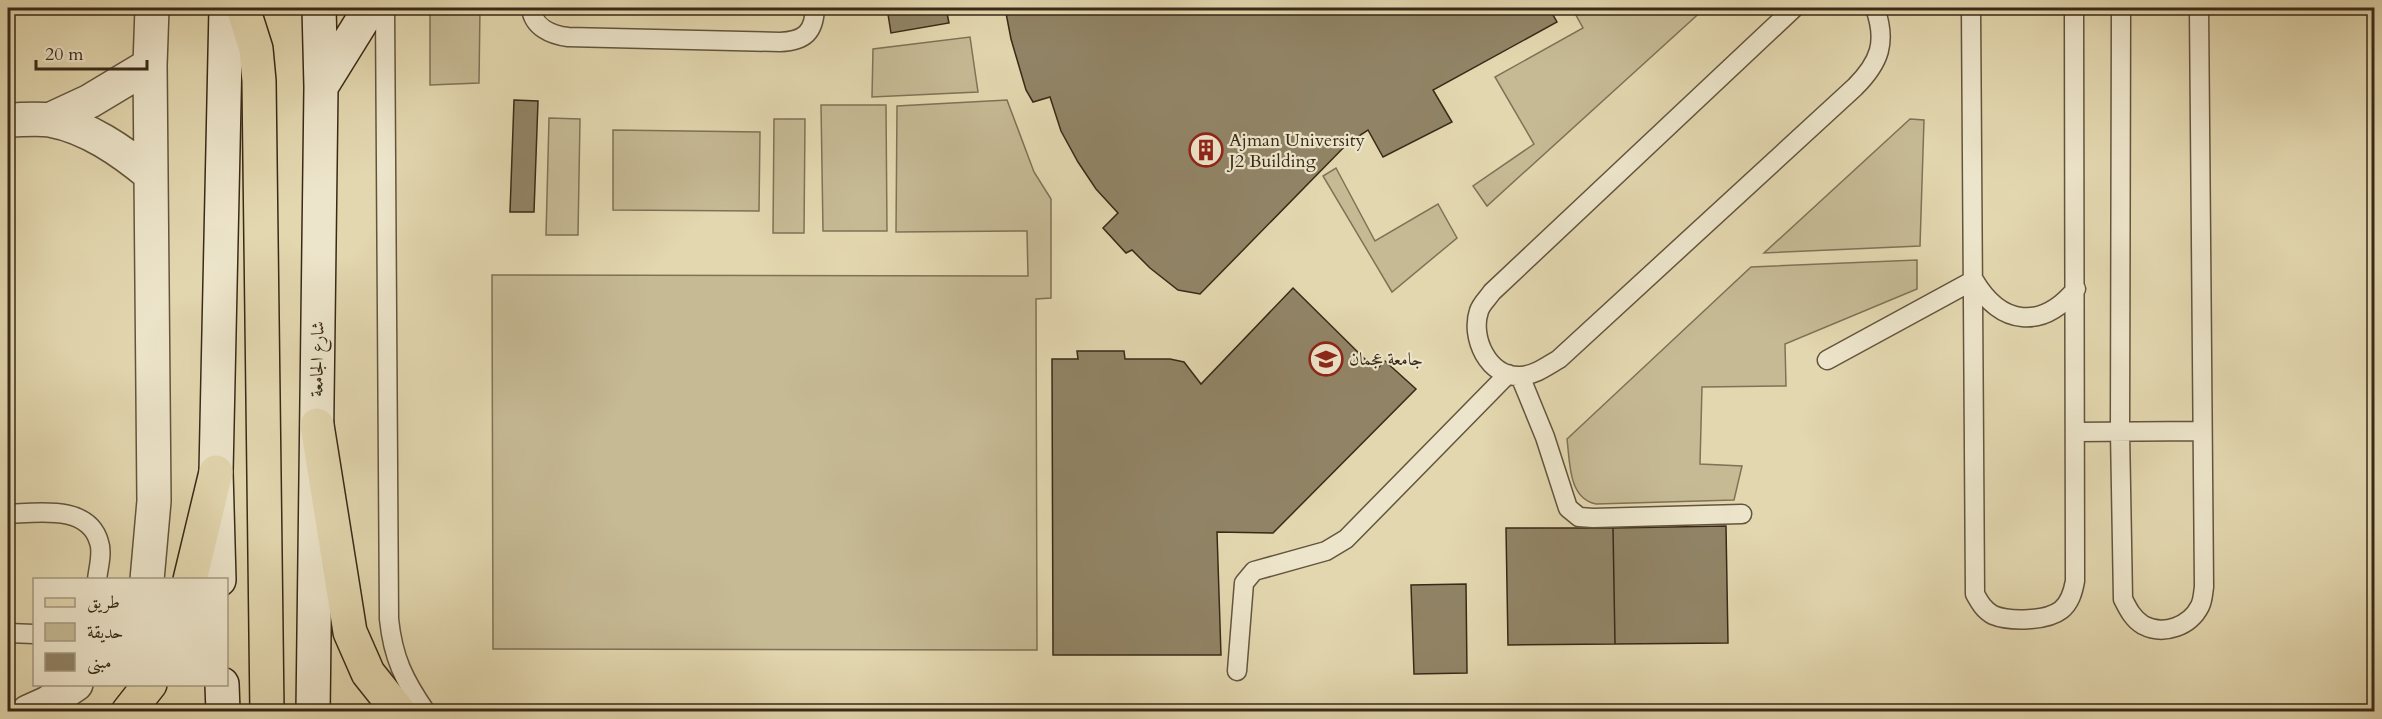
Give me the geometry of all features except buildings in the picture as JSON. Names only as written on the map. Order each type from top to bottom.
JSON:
[{"type":"main road","points":[[147,578],[154,501],[150,65],[152,8]]},
{"type":"main road","points":[[219,578],[216,472],[226,8]]},
{"type":"main road","points":[[243,8],[256,49],[259,81],[267,711]]},
{"type":"main road","name":"شارع الجامعة","points":[[313,711],[321,87],[319,8]]},
{"type":"main road","points":[[321,87],[370,8]]},
{"type":"main road","points":[[49,120],[90,101],[150,65]]},
{"type":"main road","points":[[8,120],[49,120],[79,129],[109,143],[152,175]]},
{"type":"main road","points":[[317,425],[350,632],[368,673],[399,711]]},
{"type":"main road","points":[[190,578],[216,472]]},
{"type":"main road","points":[[28,711],[48,703],[73,686]]},
{"type":"main road","points":[[128,711],[138,702],[149,686]]},
{"type":"main road","points":[[222,686],[223,711]]},
{"type":"lane","points":[[385,8],[389,620],[392,645],[399,669],[426,711]]},
{"type":"lane","points":[[531,8],[540,26],[552,35],[780,42],[794,42],[806,34],[814,22],[815,8]]},
{"type":"lane","points":[[1794,8],[1492,292],[1479,309],[1475,332],[1482,353],[1498,369],[1514,375],[1539,371],[1559,359],[1855,87],[1872,70],[1881,48],[1881,24],[1875,8]]},
{"type":"lane","points":[[1971,8],[1975,594],[1982,607],[1994,615],[2033,619],[2049,617],[2063,609],[2072,597],[2075,581],[2074,8]]},
{"type":"lane","points":[[2121,8],[2122,599],[2131,614],[2144,625],[2160,629],[2177,627],[2191,618],[2201,604],[2204,587],[2199,8]]},
{"type":"lane","points":[[1974,280],[1985,299],[2002,311],[2022,318],[2044,315],[2063,305],[2076,288]]},
{"type":"lane","points":[[1827,360],[1974,280]]},
{"type":"lane","points":[[1514,375],[1545,437],[1562,496],[1568,508],[1579,516],[1593,518],[1742,514]]},
{"type":"lane","points":[[1238,671],[1241,599],[1244,583],[1254,571],[1326,551],[1347,539],[1514,375]]},
{"type":"lane","points":[[2075,432],[2202,431]]},
{"type":"lane","points":[[8,514],[68,514],[88,524],[99,542],[97,578]]},
{"type":"lane","points":[[8,633],[33,634]]},
{"type":"green space","points":[[430,8],[480,8],[479,83],[430,85]]},
{"type":"green space","points":[[1572,8],[1705,8],[1487,206],[1473,186],[1534,144],[1495,77],[1583,28]]},
{"type":"green space","points":[[970,37],[978,92],[872,97],[873,49]]},
{"type":"green space","points":[[1007,100],[1034,172],[1051,199],[1051,298],[1036,299],[1037,650],[493,649],[492,275],[1028,276],[1027,231],[896,232],[897,106]]},
{"type":"green space","points":[[821,105],[886,105],[887,231],[823,231]]},
{"type":"green space","points":[[549,118],[580,119],[578,235],[546,235]]},
{"type":"green space","points":[[774,119],[805,119],[804,233],[773,233]]},
{"type":"green space","points":[[1910,119],[1924,120],[1920,246],[1764,253]]},
{"type":"green space","points":[[613,130],[760,132],[759,211],[613,210]]},
{"type":"green space","points":[[1336,168],[1375,241],[1438,204],[1457,238],[1392,292],[1323,176]]},
{"type":"green space","points":[[1917,260],[1917,289],[1785,344],[1786,386],[1702,387],[1700,464],[1742,466],[1734,500],[1596,504],[1580,495],[1572,478],[1567,439],[1751,267]]},
{"type":"place","name":"Ajman University J2 Building","points":[[1206,150]]},
{"type":"place","name":"جامعة عجمان","points":[[1326,359]]}]
